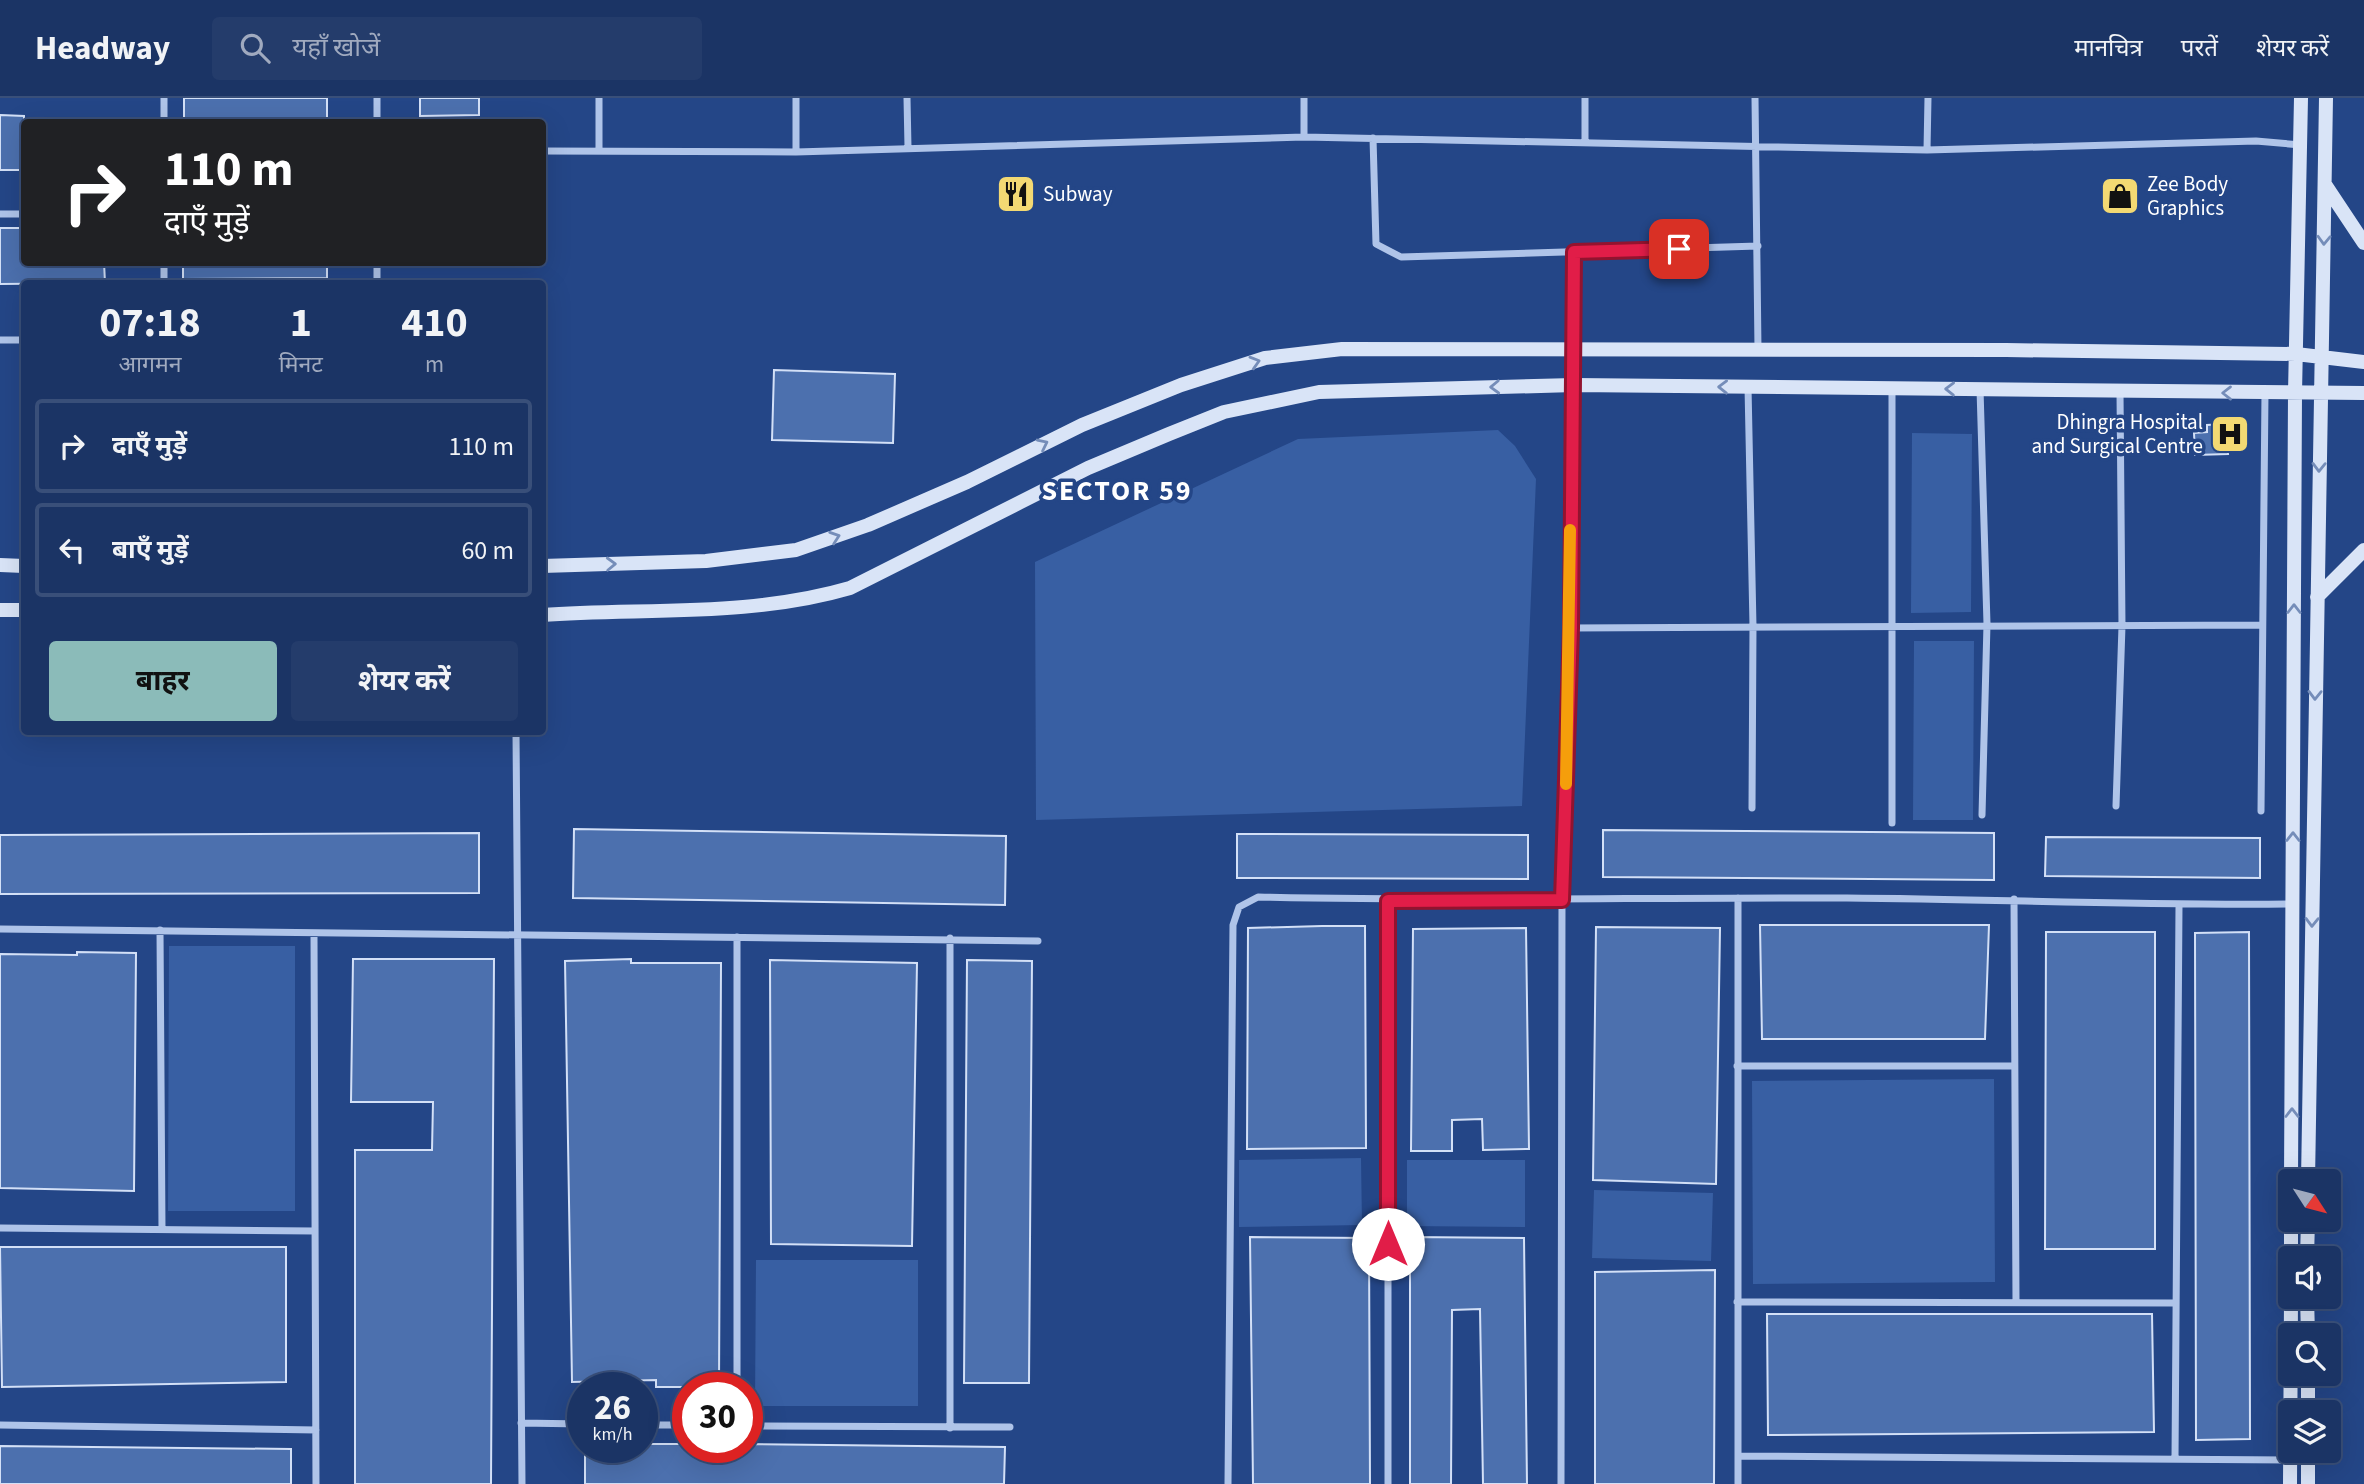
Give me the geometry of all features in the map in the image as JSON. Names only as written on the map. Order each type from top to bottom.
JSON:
[{"type":"street","points":[[164,98],[164,119]]},
{"type":"street","points":[[377,98],[377,119]]},
{"type":"street","points":[[598,98],[599,149]]},
{"type":"street","points":[[796,98],[796,152]]},
{"type":"street","points":[[907,98],[908,146]]},
{"type":"street","points":[[1304,98],[1304,137]]},
{"type":"street","points":[[1585,141],[1586,98]]},
{"type":"street","points":[[1755,98],[1758,349]]},
{"type":"street","points":[[1927,150],[1928,98]]},
{"type":"street","points":[[2291,1169],[2295,393],[2301,98]]},
{"type":"street","points":[[2308,1169],[2326,98]]},
{"type":"street","points":[[546,152],[599,149],[796,152],[908,146],[1304,137],[1927,150],[2256,141],[2302,145]]},
{"type":"street","points":[[1373,138],[1376,244],[1401,257],[1758,246]]},
{"type":"street","points":[[2326,186],[2364,243]]},
{"type":"street","points":[[0,214],[21,214]]},
{"type":"street","points":[[1562,1484],[1562,900],[1571,628],[1574,252]]},
{"type":"street","points":[[0,340],[21,340]]},
{"type":"street","points":[[546,566],[706,561],[796,550],[868,526],[1090,422],[1181,385],[1265,358],[1342,349],[1758,349],[2296,354],[2364,362]]},
{"type":"street","points":[[546,615],[783,603],[850,588],[1088,468],[1224,412],[1319,392],[1574,385],[2364,393]]},
{"type":"street","points":[[1748,387],[1753,626],[1752,808]]},
{"type":"street","points":[[1892,388],[1892,823]]},
{"type":"street","points":[[1980,389],[1987,624],[1982,815]]},
{"type":"street","points":[[2116,806],[2122,626],[2120,392]]},
{"type":"street","points":[[2261,811],[2265,393]]},
{"type":"street","points":[[2317,597],[2364,550]]},
{"type":"street","points":[[0,565],[21,566]]},
{"type":"street","points":[[0,610],[21,610]]},
{"type":"street","points":[[1571,628],[1987,624],[2262,625]]},
{"type":"street","points":[[516,735],[522,1484]]},
{"type":"street","points":[[1228,1484],[1233,925],[1239,906],[1258,897],[1388,901],[1738,898],[2014,899],[2179,906],[2293,904]]},
{"type":"street","points":[[1738,898],[1738,1484]]},
{"type":"street","points":[[2014,899],[2016,1302]]},
{"type":"street","points":[[1388,901],[1388,1484]]},
{"type":"street","points":[[2175,1459],[2179,906]]},
{"type":"street","points":[[0,929],[1038,940]]},
{"type":"street","points":[[160,930],[162,1228]]},
{"type":"street","points":[[314,934],[316,1484]]},
{"type":"street","points":[[737,937],[737,1372]]},
{"type":"street","points":[[950,938],[950,1428]]},
{"type":"street","points":[[1737,1066],[2013,1066]]},
{"type":"street","points":[[0,1227],[315,1231]]},
{"type":"street","points":[[1737,1301],[2176,1303]]},
{"type":"street","points":[[2290,1400],[2291,1309]]},
{"type":"street","points":[[521,1423],[567,1424]]},
{"type":"street","points":[[0,1424],[316,1430]]},
{"type":"street","points":[[763,1426],[1010,1427]]},
{"type":"street","points":[[1738,1456],[2278,1460]]},
{"type":"street","points":[[2290,1463],[2290,1484]]},
{"type":"street","points":[[2308,1463],[2308,1484]]},
{"type":"shaded area","points":[[1498,430],[1515,446],[1536,479],[1522,806],[1036,820],[1035,562],[1298,439]]},
{"type":"shaded area","points":[[1912,433],[1972,434],[1971,612],[1911,613]]},
{"type":"shaded area","points":[[1914,641],[1974,641],[1973,820],[1913,820]]},
{"type":"shaded area","points":[[169,946],[295,946],[295,1211],[168,1211]]},
{"type":"shaded area","points":[[1994,1079],[1995,1282],[1753,1284],[1752,1081]]},
{"type":"shaded area","points":[[1361,1158],[1362,1225],[1239,1227],[1239,1160]]},
{"type":"shaded area","points":[[1407,1160],[1525,1160],[1525,1227],[1407,1226]]},
{"type":"shaded area","points":[[1594,1190],[1713,1193],[1711,1261],[1592,1258]]},
{"type":"shaded area","points":[[756,1260],[918,1260],[918,1406],[763,1406],[763,1372],[755,1372]]},
{"type":"building","points":[[184,98],[327,98],[327,119],[184,119]]},
{"type":"building","points":[[420,98],[479,98],[479,115],[420,116]]},
{"type":"building","points":[[0,115],[24,116],[24,119],[21,119],[21,170],[0,170]]},
{"type":"building","points":[[0,228],[21,228],[21,266],[104,266],[105,280],[21,280],[21,284],[0,284]]},
{"type":"building","points":[[183,266],[327,266],[327,278],[183,279]]},
{"type":"building","points":[[774,370],[895,374],[893,443],[772,440]]},
{"type":"building","points":[[2246,423],[2247,443],[2227,444],[2228,454],[2195,455],[2194,433],[2207,432],[2207,425]]},
{"type":"building","points":[[574,829],[1006,836],[1005,905],[573,898]]},
{"type":"building","points":[[1603,830],[1994,833],[1994,880],[1603,877]]},
{"type":"building","points":[[479,833],[479,893],[0,894],[0,835]]},
{"type":"building","points":[[1237,834],[1528,835],[1528,879],[1237,878]]},
{"type":"building","points":[[2046,837],[2260,838],[2260,878],[2045,876]]},
{"type":"building","points":[[1760,925],[1989,925],[1985,1039],[1762,1039]]},
{"type":"building","points":[[1365,926],[1366,1148],[1247,1149],[1248,928]]},
{"type":"building","points":[[1596,927],[1720,928],[1716,1184],[1593,1180]]},
{"type":"building","points":[[1526,928],[1529,1149],[1483,1150],[1482,1119],[1452,1120],[1452,1151],[1411,1151],[1413,929]]},
{"type":"building","points":[[2046,932],[2155,932],[2155,1249],[2045,1249]]},
{"type":"building","points":[[2249,932],[2250,1439],[2196,1440],[2195,933]]},
{"type":"building","points":[[77,952],[136,953],[134,1191],[0,1188],[0,954],[77,955]]},
{"type":"building","points":[[353,959],[494,959],[491,1484],[355,1484],[355,1150],[432,1150],[433,1102],[351,1102]]},
{"type":"building","points":[[631,959],[631,963],[721,963],[719,1372],[672,1372],[672,1387],[658,1387],[658,1372],[572,1372],[565,961]]},
{"type":"building","points":[[770,960],[917,963],[912,1246],[771,1244]]},
{"type":"building","points":[[967,960],[1032,961],[1029,1383],[964,1383]]},
{"type":"building","points":[[1250,1237],[1369,1238],[1370,1484],[1253,1484]]},
{"type":"building","points":[[1410,1237],[1524,1238],[1527,1484],[1483,1484],[1480,1309],[1452,1310],[1451,1484],[1410,1484]]},
{"type":"building","points":[[0,1247],[286,1247],[286,1382],[2,1387]]},
{"type":"building","points":[[1715,1270],[1714,1484],[1595,1484],[1595,1272]]},
{"type":"building","points":[[1767,1314],[2152,1314],[2154,1432],[1768,1435]]},
{"type":"building","points":[[658,1444],[672,1444],[672,1463],[763,1463],[763,1444],[1005,1447],[1004,1484],[585,1484],[585,1463],[658,1463]]},
{"type":"building","points":[[0,1446],[291,1449],[291,1484],[0,1484]]},
{"type":"slow traffic","points":[[1566,784],[1571,628],[1570,530]]},
{"type":"place","name":"Subway","points":[[1016,194]]},
{"type":"place","name":"Zee Body Graphics","points":[[2120,196]]},
{"type":"place","name":"Dhingra Hospital and Surgical Centre","points":[[2230,434]]},
{"type":"district","name":"SECTOR 59","points":[[1117,490]]},
{"type":"route","points":[[1388,1244],[1388,901],[1562,900],[1571,628],[1570,486],[1575,349],[1574,252],[1679,249]]}]
